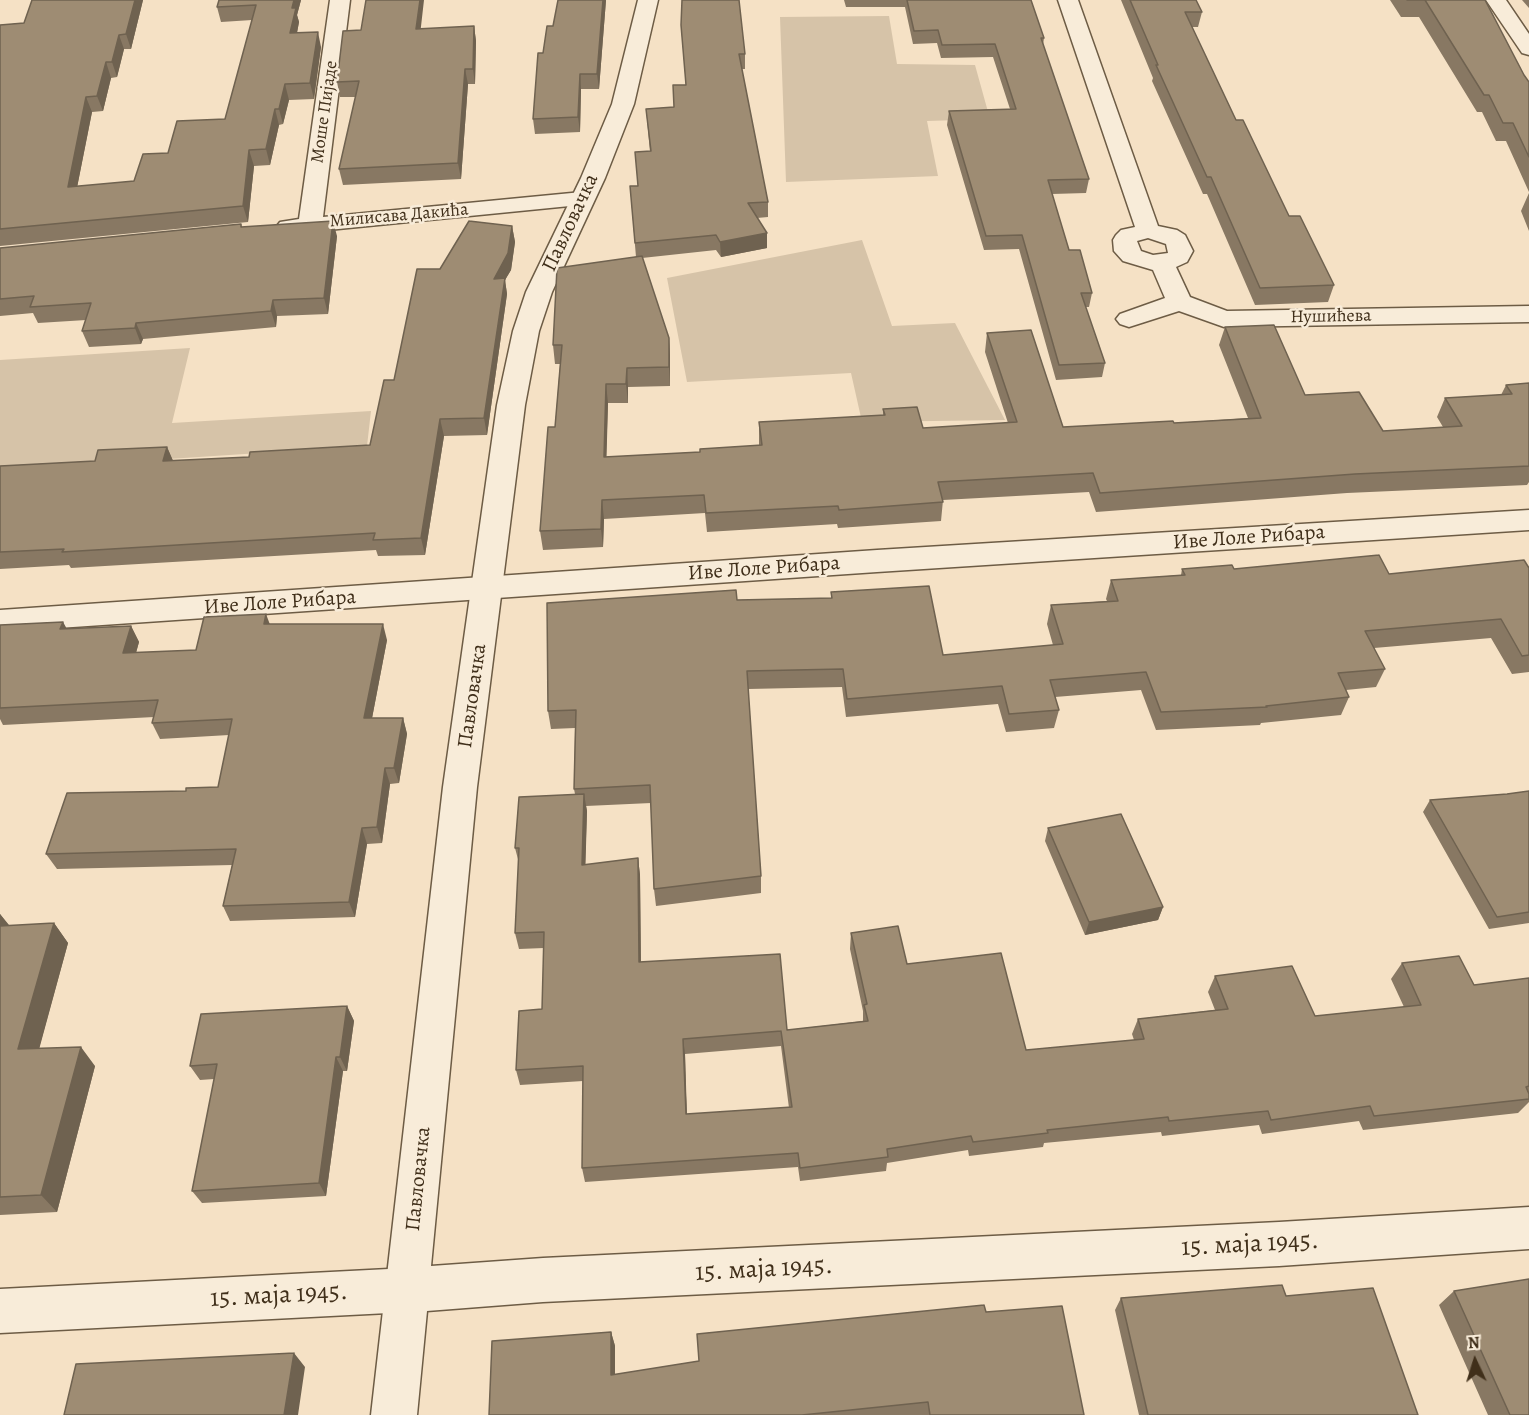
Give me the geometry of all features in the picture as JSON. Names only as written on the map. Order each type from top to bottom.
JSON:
[{"type":"street","name":"Моше Пијаде","points":[[310,225],[340,0]]},
{"type":"street","name":"Павловачка","points":[[394,1415],[460,787],[511,405],[526,331],[540,292],[593,178],[623,104],[648,0]]},
{"type":"street","points":[[1068,0],[1148,231],[1168,235],[1180,246],[1181,251],[1178,257],[1162,263],[1179,302],[1129,319]]},
{"type":"street","points":[[1496,0],[1529,49]]},
{"type":"street","name":"Милисава Дакића","points":[[262,229],[582,199]]},
{"type":"street","name":"Нушићева","points":[[1179,302],[1224,319],[1529,314]]},
{"type":"street","name":"Иве Лоле Рибара","points":[[0,621],[488,589],[865,561],[1529,520]]},
{"type":"street","name":"15. маја 1945.","points":[[0,1311],[408,1290],[543,1280],[1279,1244],[1529,1228]]},
{"type":"shaded area","points":[[889,16],[897,64],[975,65],[990,119],[927,121],[938,176],[786,182],[780,17]]},
{"type":"shaded area","points":[[862,240],[892,326],[955,323],[1005,420],[862,422],[851,373],[687,382],[667,278]]},
{"type":"shaded area","points":[[190,348],[172,423],[371,411],[367,446],[0,470],[0,360]]},
{"type":"building","points":[[32,0],[135,0],[126,34],[119,35],[112,62],[106,62],[97,96],[86,97],[68,187],[134,181],[143,154],[168,153],[177,121],[225,119],[256,5],[217,7],[219,0],[294,0],[292,8],[296,8],[290,33],[318,32],[310,83],[285,84],[279,109],[275,109],[266,149],[249,150],[243,206],[0,229],[0,25],[24,23]]},
{"type":"building","points":[[366,0],[420,0],[416,29],[474,26],[473,69],[465,69],[458,163],[339,169],[359,81],[337,82],[343,31],[361,30]]},
{"type":"building","points":[[558,0],[603,0],[597,74],[580,74],[578,117],[533,119],[538,53],[543,53],[547,26],[553,26]]},
{"type":"building","points":[[682,0],[739,0],[745,54],[739,54],[768,202],[748,203],[767,233],[720,242],[716,235],[635,243],[630,186],[638,186],[635,152],[651,151],[646,109],[674,107],[673,85],[686,85],[681,25]]},
{"type":"building","points":[[907,0],[1031,0],[1044,38],[1041,38],[1089,179],[1048,180],[1069,250],[1080,250],[1092,293],[1081,293],[1105,363],[1059,365],[1022,235],[986,236],[949,111],[1016,109],[995,44],[942,45],[938,30],[914,31]]},
{"type":"building","points":[[1130,0],[1196,0],[1202,12],[1185,12],[1236,120],[1243,120],[1289,216],[1300,216],[1334,285],[1260,288],[1211,177],[1207,177],[1156,65],[1158,65]]},
{"type":"building","points":[[1425,0],[1485,0],[1529,82],[1529,157],[1513,123],[1503,123],[1489,95],[1484,95]]},
{"type":"building","points":[[333,221],[324,298],[273,300],[271,311],[136,323],[135,328],[82,331],[91,303],[30,307],[34,296],[0,299],[0,248],[241,224],[241,227]]},
{"type":"building","points":[[469,221],[512,226],[508,253],[494,279],[505,278],[484,418],[440,419],[421,538],[373,540],[375,533],[62,552],[64,549],[0,552],[0,466],[95,461],[98,450],[167,447],[163,461],[249,457],[250,452],[370,445],[384,380],[394,380],[417,269],[440,269]]},
{"type":"building","points":[[642,256],[669,338],[669,367],[627,368],[626,384],[606,384],[604,457],[700,452],[700,449],[762,445],[759,422],[885,415],[883,409],[917,407],[923,428],[1017,422],[987,333],[1031,330],[1063,427],[1261,418],[1225,327],[1274,325],[1305,395],[1359,392],[1383,431],[1462,426],[1445,398],[1512,394],[1506,385],[1529,383],[1529,466],[1355,474],[1100,493],[1093,473],[938,482],[943,502],[839,510],[838,506],[706,513],[704,495],[602,500],[601,529],[540,531],[548,427],[555,427],[562,345],[553,345],[557,268]]},
{"type":"building","points":[[1379,555],[1389,574],[1524,560],[1529,568],[1529,655],[1522,656],[1501,619],[1365,631],[1385,669],[1338,673],[1349,697],[1267,707],[1161,712],[1146,672],[1050,680],[1059,710],[1009,714],[1002,686],[847,699],[843,669],[747,671],[761,876],[654,889],[650,785],[574,789],[576,710],[548,711],[547,603],[736,590],[737,600],[832,598],[831,592],[929,586],[943,655],[1063,644],[1051,605],[1118,601],[1111,580],[1185,575],[1182,569],[1232,565],[1234,569]]},
{"type":"building","points":[[266,614],[264,624],[383,624],[364,718],[403,718],[394,768],[385,768],[377,827],[362,828],[349,902],[223,906],[236,849],[46,854],[67,793],[186,791],[186,788],[218,787],[232,719],[152,723],[158,700],[0,708],[0,625],[63,622],[60,629],[131,626],[123,653],[196,650],[204,617]]},
{"type":"building","points":[[1529,791],[1529,912],[1497,917],[1430,800]]},
{"type":"building","points":[[584,794],[582,865],[638,858],[639,962],[780,954],[787,1030],[868,1021],[864,1005],[867,1004],[851,933],[898,926],[907,964],[1001,953],[1026,1050],[1144,1039],[1138,1019],[1228,1009],[1215,976],[1292,966],[1315,1016],[1421,1005],[1402,963],[1459,956],[1474,985],[1529,978],[1529,1086],[1526,1087],[1529,1099],[1374,1116],[1370,1106],[1271,1120],[1268,1111],[1169,1121],[1168,1117],[1047,1130],[1048,1133],[973,1142],[971,1136],[887,1149],[888,1157],[800,1168],[798,1153],[582,1168],[583,1066],[516,1070],[519,1011],[542,1009],[544,932],[515,933],[519,848],[515,848],[519,797]],"holes":[[[781,1031],[792,1107],[686,1114],[683,1039]]]},
{"type":"building","points":[[1121,814],[1163,907],[1089,922],[1048,828]]},
{"type":"building","points":[[54,923],[18,1049],[81,1047],[41,1195],[0,1197],[0,926]]},
{"type":"building","points":[[347,1006],[340,1057],[336,1057],[319,1183],[192,1191],[217,1064],[190,1066],[201,1014]]},
{"type":"building","points":[[1529,1279],[1529,1415],[1510,1415],[1454,1291]]},
{"type":"building","points":[[1282,1285],[1286,1296],[1373,1288],[1418,1415],[1148,1415],[1121,1298]]},
{"type":"building","points":[[984,1305],[986,1312],[1062,1306],[1084,1415],[930,1415],[928,1402],[802,1415],[489,1415],[492,1341],[611,1332],[611,1375],[699,1361],[697,1334]]},
{"type":"building","points":[[294,1353],[284,1415],[64,1415],[76,1364]]}]
